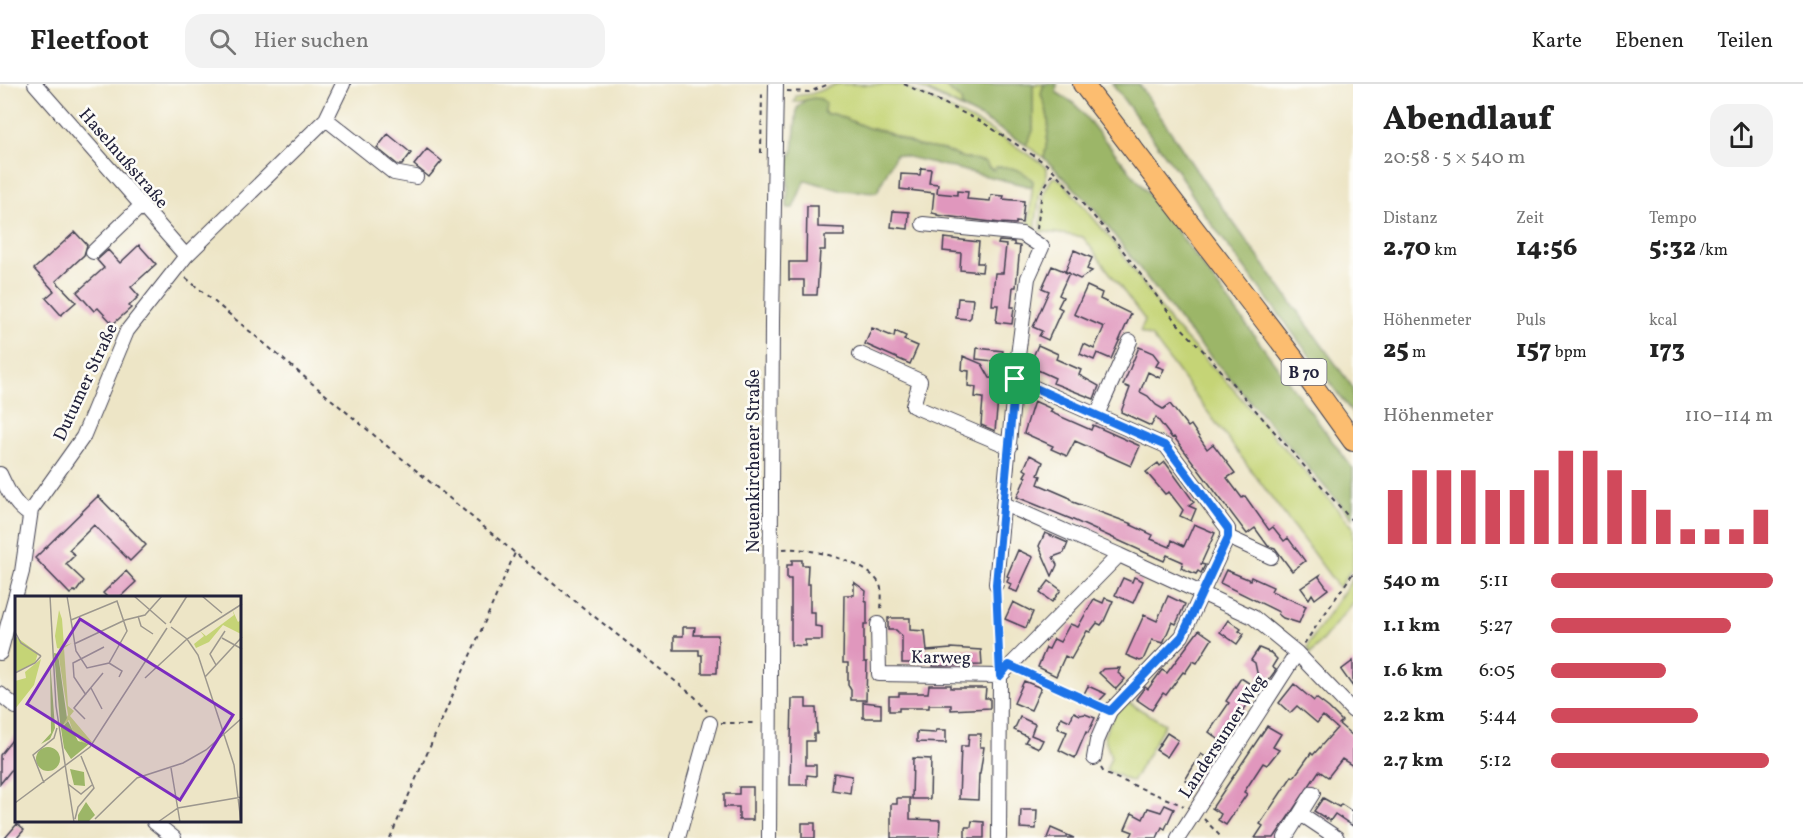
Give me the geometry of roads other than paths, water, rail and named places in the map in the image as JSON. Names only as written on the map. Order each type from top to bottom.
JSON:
[{"type":"highway","name":"B 70","points":[[1083,84],[1294,359],[1353,441]]},
{"type":"street","name":"Haselnußstraße","points":[[35,84],[142,205],[183,260]]},
{"type":"street","name":"Dutumer Straße","points":[[15,596],[22,572],[31,510],[83,437],[127,331],[183,260],[326,119],[343,84]]},
{"type":"street","name":"Neuenkirchener Straße","points":[[768,838],[776,87]]},
{"type":"street","points":[[326,119],[394,173],[416,177]]},
{"type":"street","points":[[93,252],[142,205]]},
{"type":"street","points":[[923,224],[1022,234],[1042,247],[1028,278],[1015,379],[996,584]]},
{"type":"street","points":[[1097,415],[1130,341]]},
{"type":"street","points":[[860,354],[920,381],[913,406],[1010,447]]},
{"type":"street","points":[[1015,379],[1166,446],[1228,529],[1228,537],[1182,636],[1110,711],[1097,741],[1094,758]]},
{"type":"street","points":[[0,474],[13,500],[30,515]]},
{"type":"street","points":[[1005,504],[1253,617],[1297,653],[1353,711]]},
{"type":"street","points":[[1228,537],[1271,557]]},
{"type":"street","points":[[999,838],[1000,676],[1119,555]]},
{"type":"street","name":"Dutumer Straße","points":[[0,653],[15,598]]},
{"type":"street","name":"Karweg","points":[[878,624],[879,675],[1000,676]]},
{"type":"street","name":"Landersumer Weg","points":[[1178,838],[1297,653]]},
{"type":"street","points":[[0,694],[15,706]]},
{"type":"street","points":[[678,838],[710,723]]},
{"type":"street","points":[[1285,838],[1313,793]]},
{"type":"street","points":[[1301,814],[1337,838]]},
{"type":"street","points":[[155,823],[174,838]]}]
